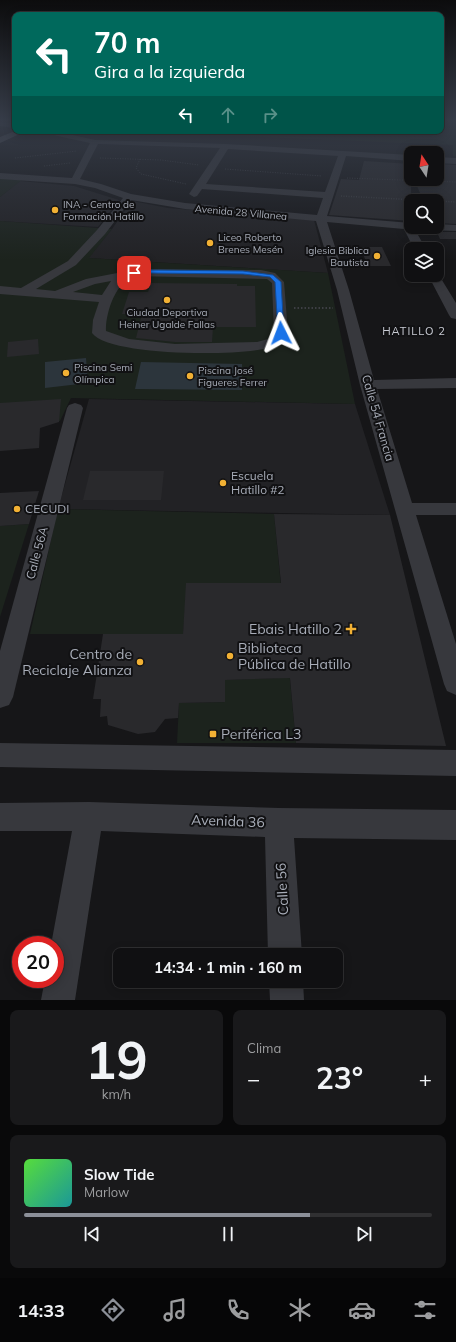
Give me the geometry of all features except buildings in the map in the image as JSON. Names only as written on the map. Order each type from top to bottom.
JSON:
[{"type":"street","points":[[76,179],[83,167]]},
{"type":"street","points":[[322,219],[328,195],[338,167]]},
{"type":"street","points":[[185,206],[211,168]]},
{"type":"street","name":"Avenida 28 Villanea","points":[[0,176],[64,180],[76,179],[129,197],[185,206],[404,226]]},
{"type":"street","points":[[200,186],[328,195]]},
{"type":"street","points":[[23,292],[72,263],[101,232],[129,197]]},
{"type":"street","name":"Calle 54 Francia","points":[[322,219],[348,308],[368,385],[456,684]]},
{"type":"street","points":[[444,228],[456,228]]},
{"type":"street","points":[[56,295],[85,283],[134,273],[261,274],[271,276],[278,282],[281,333],[277,340],[268,344],[248,347],[168,348],[111,340],[99,333],[98,325],[115,282],[122,276]]},
{"type":"street","points":[[438,282],[456,315]]},
{"type":"street","points":[[0,290],[108,299]]},
{"type":"street","points":[[368,385],[456,383]]},
{"type":"street","name":"Calle 56A","points":[[0,697],[75,408]]},
{"type":"street","points":[[405,509],[456,509]]},
{"type":"street","points":[[0,755],[456,763]]},
{"type":"street","name":"Avenida 36","points":[[0,816],[89,816],[278,823],[456,825]]},
{"type":"street","points":[[58,1000],[89,816]]},
{"type":"street","name":"Calle 56","points":[[278,823],[285,948]]},
{"type":"street","points":[[286,988],[287,1000]]},
{"type":"path","points":[[137,167],[141,174],[200,186]]},
{"type":"path","points":[[204,167],[335,177],[456,182]]},
{"type":"path","points":[[328,195],[456,202]]},
{"type":"path","points":[[280,308],[348,308]]},
{"type":"shaded area","points":[[0,178],[23,179],[0,197]]},
{"type":"shaded area","name":"INA - Centro de Formación Hatillo","points":[[20,181],[74,186],[119,200],[98,227],[0,221],[0,197]]},
{"type":"shaded area","name":"Liceo Roberto Brenes Mesén","points":[[132,201],[168,208],[314,220],[328,273],[88,258],[112,229]]},
{"type":"shaded area","name":"Ciudad Deportiva Heiner Ugalde Fallas","points":[[0,221],[112,229],[89,258],[328,273],[355,404],[71,398],[60,421],[0,425]]},
{"type":"shaded area","name":"Piscina Semi Olímpica","points":[[86,358],[88,383],[45,388],[45,362]]},
{"type":"shaded area","name":"Piscina José Figueres Ferrer","points":[[141,362],[242,364],[242,390],[135,389]]},
{"type":"shaded area","name":"Escuela Hatillo #2","points":[[89,399],[355,404],[390,515],[58,509]]},
{"type":"shaded area","points":[[58,509],[274,514],[296,743],[177,743],[179,703],[224,702],[225,680],[279,678],[274,583],[187,583],[183,634],[30,634]]},
{"type":"shaded area","points":[[29,524],[0,617],[0,526]]},
{"type":"place","name":"INA - Centro de Formación Hatillo","points":[[55,210]]},
{"type":"place","name":"Liceo Roberto Brenes Mesén","points":[[210,243]]},
{"type":"place","name":"Iglesia Biblica Bautista","points":[[377,256]]},
{"type":"place","name":"Ciudad Deportiva Heiner Ugalde Fallas","points":[[167,300]]},
{"type":"place","name":"Piscina Semi Olímpica","points":[[66,373]]},
{"type":"place","name":"Piscina José Figueres Ferrer","points":[[190,376]]},
{"type":"place","name":"Escuela Hatillo #2","points":[[223,483]]},
{"type":"place","name":"CECUDI","points":[[17,509]]},
{"type":"place","name":"Ebais Hatillo 2","points":[[351,629]]},
{"type":"place","name":"Biblioteca Pública de Hatillo","points":[[230,656]]},
{"type":"place","name":"Centro de Reciclaje Alianza","points":[[140,662]]},
{"type":"place","name":"Periférica L3","points":[[213,734]]},
{"type":"district","name":"HATILLO 2","points":[[414,331]]},
{"type":"route","points":[[134,273],[243,272],[271,276],[278,282],[281,333]]}]
